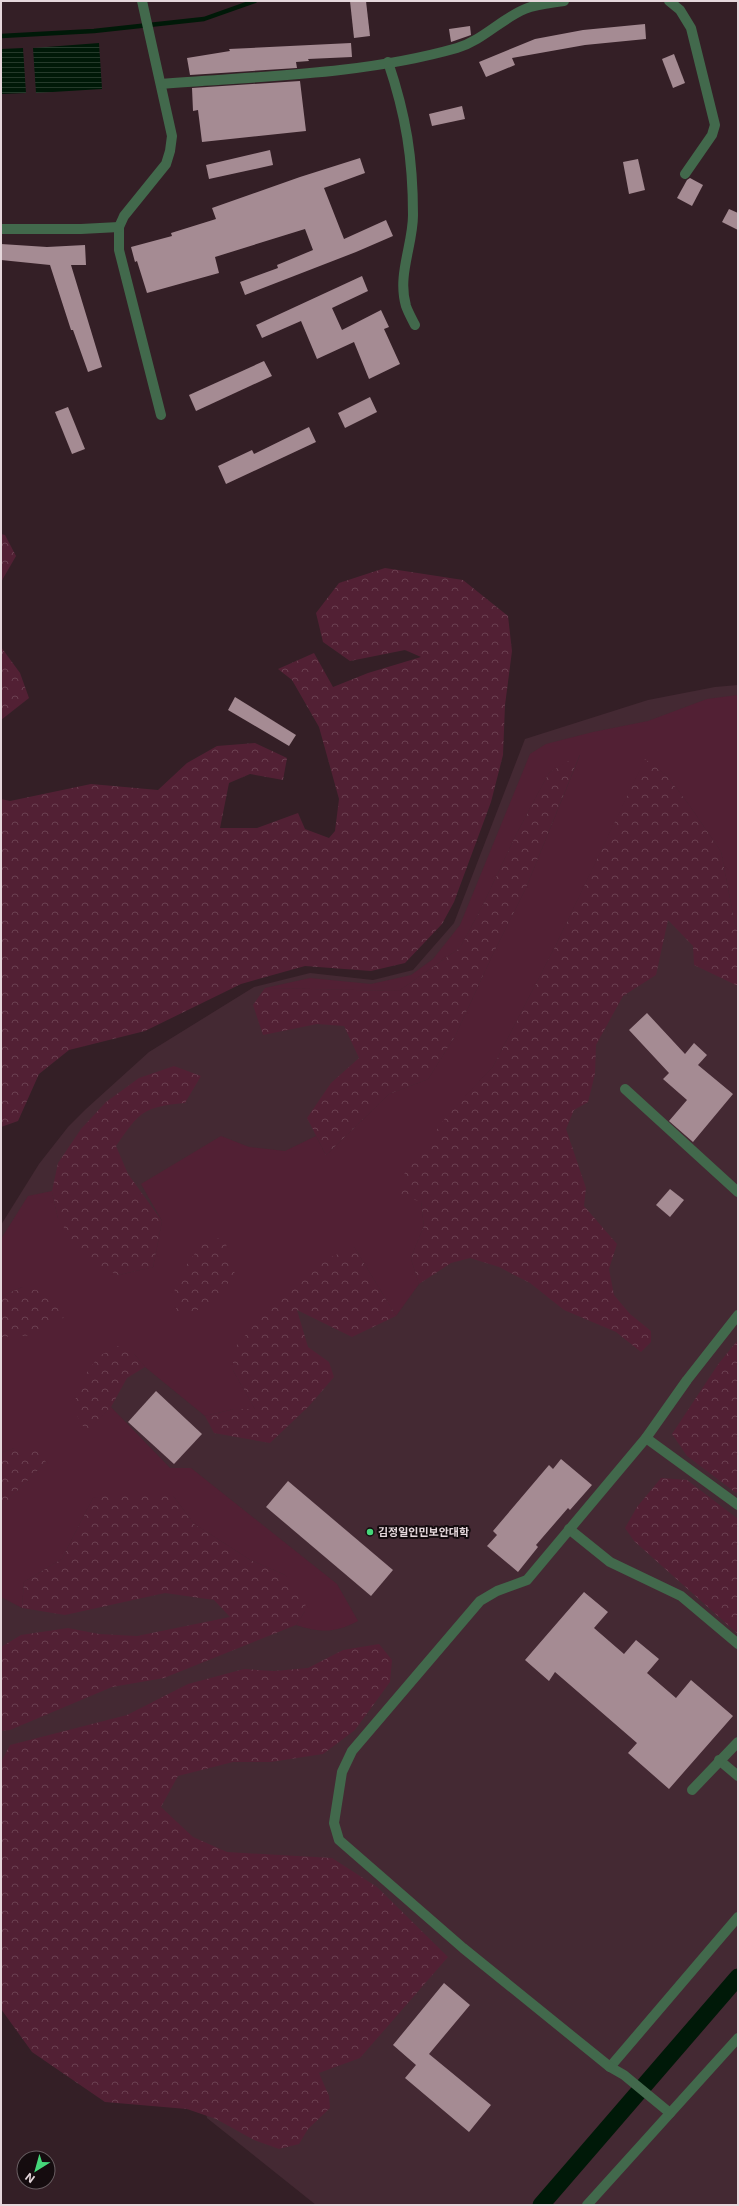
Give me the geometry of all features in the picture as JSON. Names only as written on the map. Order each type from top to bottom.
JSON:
[{"type":"street","points":[[142,1],[172,136],[166,164],[124,216],[119,227],[119,250],[161,415]]},
{"type":"street","points":[[161,84],[352,69],[458,48],[479,39],[525,9],[564,1]]},
{"type":"street","points":[[669,1],[680,10],[691,28],[715,125],[712,135],[685,174]]},
{"type":"street","points":[[388,62],[398,93],[411,156],[413,217],[404,277],[406,305],[415,325]]},
{"type":"street","points":[[1,228],[81,229],[119,227]]},
{"type":"street","points":[[624,1089],[738,1192]]},
{"type":"street","points":[[670,2113],[624,2075],[610,2067],[463,1948],[339,1840],[334,1823],[342,1772],[352,1751],[480,1602],[496,1591],[527,1580],[646,1438],[687,1380],[738,1315]]},
{"type":"street","points":[[646,1438],[738,1505]]},
{"type":"street","points":[[569,1529],[610,1562],[681,1596],[738,1644]]},
{"type":"street","points":[[692,1790],[719,1760],[738,1742]]},
{"type":"street","points":[[719,1760],[738,1776]]},
{"type":"street","points":[[610,2067],[738,1917]]},
{"type":"street","points":[[587,2205],[738,2038]]},
{"type":"shaded area","points":[[99,43],[102,89],[36,93],[33,48]]},
{"type":"shaded area","points":[[23,48],[26,93],[1,94],[1,49]]},
{"type":"shaded area","name":"김정일인민보안대학","points":[[738,685],[738,2205],[316,2205],[207,2118],[179,1978],[1,1838],[1,1225],[39,1164],[68,1127],[86,1109],[149,1052],[254,987],[310,973],[373,980],[413,970],[454,923],[525,739],[648,700],[715,687]]},
{"type":"green space","points":[[1,534],[5,535],[16,556],[1,582]]},
{"type":"green space","points":[[385,568],[463,580],[508,616],[512,651],[505,705],[503,755],[491,802],[454,902],[442,924],[405,963],[371,971],[305,966],[241,984],[145,1031],[69,1050],[39,1074],[18,1121],[1,1127],[1,799],[10,801],[91,784],[158,790],[187,763],[217,746],[255,743],[287,758],[283,780],[250,774],[229,783],[220,828],[257,828],[298,813],[305,829],[329,838],[335,831],[339,799],[319,727],[292,680],[278,669],[314,653],[333,687],[368,673],[421,657],[405,650],[350,661],[323,642],[316,613],[339,583]]},
{"type":"green space","points":[[1,647],[20,673],[29,698],[1,720]]},
{"type":"green space","points":[[738,695],[738,928],[735,925],[721,852],[667,776],[645,760],[556,945],[493,1067],[449,1114],[421,1201],[424,1226],[411,1258],[419,1284],[396,1316],[354,1247],[233,1370],[255,1409],[235,1409],[205,1416],[145,1367],[134,1354],[86,1431],[111,1407],[170,1468],[191,1468],[337,1584],[358,1621],[335,1630],[313,1629],[296,1625],[305,1611],[285,1575],[250,1560],[194,1524],[173,1496],[93,1498],[62,1559],[24,1582],[22,1608],[1,1597],[1,1507],[46,1462],[15,1448],[1,1453],[1,1337],[4,1336],[23,1287],[1,1296],[1,1239],[28,1196],[52,1191],[58,1218],[118,1275],[153,1267],[162,1221],[141,1184],[221,1136],[249,1147],[285,1151],[316,1136],[326,1155],[389,1094],[428,1079],[455,1036],[491,958],[525,890],[580,755],[549,773],[516,835],[483,905],[460,948],[399,991],[265,988],[310,978],[371,984],[411,975],[433,959],[460,925],[530,754],[546,744],[593,732],[648,721],[707,699]]},
{"type":"green space","points":[[580,754],[525,890],[491,958],[455,1036],[428,1079],[389,1094],[326,1155],[307,1118],[331,1083],[359,1058],[344,1026],[317,1024],[263,1035],[253,1005],[265,988],[399,991],[460,948],[483,905],[516,835],[549,773]]},
{"type":"green space","points":[[645,759],[667,776],[721,852],[735,925],[738,928],[738,986],[694,965],[693,946],[668,920],[656,975],[623,996],[596,1045],[595,1074],[588,1102],[574,1110],[566,1129],[586,1188],[584,1206],[617,1244],[609,1269],[614,1295],[630,1314],[651,1331],[651,1342],[641,1352],[616,1332],[564,1310],[530,1283],[499,1267],[470,1258],[451,1263],[419,1284],[411,1258],[424,1226],[421,1201],[402,1198],[399,1181],[449,1113],[493,1067],[556,945]]},
{"type":"green space","points":[[174,1066],[201,1076],[185,1103],[159,1107],[143,1113],[116,1146],[128,1174],[162,1221],[153,1267],[118,1275],[82,1257],[58,1218],[52,1191],[58,1163],[81,1129],[106,1102],[139,1078]]},
{"type":"green space","points":[[219,1238],[225,1241],[235,1274],[213,1304],[177,1318],[174,1282],[201,1245]]},
{"type":"green space","points":[[354,1247],[396,1316],[352,1337],[297,1310],[308,1347],[329,1362],[334,1377],[309,1406],[270,1443],[214,1433],[205,1416],[235,1409],[255,1409],[233,1370],[233,1349],[257,1322],[313,1265]]},
{"type":"green space","points":[[23,1287],[53,1294],[64,1317],[39,1335],[1,1337],[1,1296]]},
{"type":"green space","points":[[738,1340],[738,1491],[736,1493],[687,1456],[672,1434],[719,1363]]},
{"type":"green space","points":[[118,1346],[134,1354],[145,1367],[127,1378],[111,1407],[86,1432],[74,1410],[78,1384],[99,1356]]},
{"type":"green space","points":[[15,1448],[36,1449],[46,1462],[1,1507],[1,1453]]},
{"type":"green space","points":[[661,1478],[687,1480],[738,1519],[738,1634],[634,1541],[625,1528],[637,1507]]},
{"type":"green space","points":[[136,1491],[173,1496],[194,1524],[250,1560],[285,1575],[306,1598],[305,1611],[296,1625],[164,1678],[112,1687],[10,1730],[1,1731],[1,1647],[21,1635],[68,1628],[99,1634],[137,1636],[230,1617],[214,1600],[165,1593],[65,1615],[22,1608],[24,1582],[62,1559],[93,1498]]},
{"type":"green space","points":[[379,1644],[392,1660],[390,1682],[355,1730],[323,1754],[271,1762],[233,1762],[178,1776],[161,1807],[193,1837],[227,1852],[332,1858],[377,1887],[448,1957],[360,2058],[319,2073],[329,2096],[330,2108],[308,2129],[299,2144],[279,2149],[254,2140],[216,2119],[187,2109],[105,2102],[32,2052],[1,2009],[1,1762],[10,1745],[127,1715],[188,1684],[244,1669],[274,1671],[308,1668],[343,1650]]},
{"type":"building","points":[[350,1],[366,1],[370,36],[354,38]]},
{"type":"building","points":[[645,24],[646,39],[585,45],[512,58],[515,65],[486,77],[479,62],[535,39],[583,30]]},
{"type":"building","points":[[470,26],[471,35],[451,42],[449,29]]},
{"type":"building","points":[[351,43],[352,57],[308,59],[309,61],[296,62],[297,68],[190,75],[187,58],[230,51],[229,49]]},
{"type":"building","points":[[674,54],[685,83],[673,88],[662,59]]},
{"type":"building","points":[[300,81],[306,131],[202,142],[198,110],[193,111],[192,88]]},
{"type":"building","points":[[462,106],[465,119],[432,126],[429,114]]},
{"type":"building","points":[[270,150],[273,165],[209,179],[206,165]]},
{"type":"building","points":[[360,158],[365,173],[324,188],[344,239],[386,220],[393,236],[245,295],[240,282],[278,268],[277,265],[313,250],[305,229],[215,257],[219,273],[147,293],[131,247],[172,236],[171,233],[216,219],[212,208],[300,177]]},
{"type":"building","points":[[638,159],[645,190],[629,194],[623,162]]},
{"type":"building","points":[[690,178],[703,185],[692,206],[677,198],[687,180]]},
{"type":"building","points":[[729,209],[738,213],[738,230],[722,222]]},
{"type":"building","points":[[1,244],[47,247],[85,245],[86,265],[71,265],[102,367],[88,372],[73,330],[71,330],[50,265],[1,260]]},
{"type":"building","points":[[362,276],[368,291],[332,308],[342,330],[381,310],[389,327],[384,329],[400,364],[369,379],[354,342],[317,359],[301,321],[262,338],[256,325]]},
{"type":"building","points":[[264,361],[272,376],[196,411],[189,395]]},
{"type":"building","points":[[370,397],[377,412],[345,428],[338,413]]},
{"type":"building","points":[[68,407],[85,449],[72,454],[55,412]]},
{"type":"building","points":[[309,427],[316,442],[226,484],[218,466],[252,450],[254,454]]},
{"type":"building","points":[[235,697],[296,735],[289,746],[228,710]]},
{"type":"building","points":[[647,1013],[685,1054],[694,1043],[707,1055],[698,1065],[733,1094],[693,1142],[669,1121],[687,1100],[663,1079],[669,1073],[629,1030]]},
{"type":"building","points":[[670,1189],[684,1200],[670,1217],[656,1205]]},
{"type":"building","points":[[156,1391],[202,1434],[174,1464],[128,1422]]},
{"type":"building","points":[[561,1459],[592,1485],[570,1510],[568,1508],[536,1545],[538,1547],[518,1572],[487,1546],[497,1535],[493,1531],[549,1465],[553,1469]]},
{"type":"building","points":[[288,1481],[393,1570],[371,1596],[266,1507]]},
{"type":"building","points":[[584,1592],[608,1612],[594,1628],[624,1654],[636,1640],[659,1659],[647,1673],[676,1698],[691,1680],[733,1716],[669,1789],[628,1753],[637,1743],[555,1672],[549,1681],[525,1660]]},
{"type":"building","points":[[444,1983],[470,2005],[429,2054],[491,2105],[469,2132],[405,2078],[416,2065],[393,2045]]},
{"type":"waterway","points":[[1,36],[94,31],[204,19],[255,1]]},
{"type":"waterway","points":[[541,2205],[738,1977]]},
{"type":"place","name":"김정일인민보안대학","points":[[370,1532]]}]
